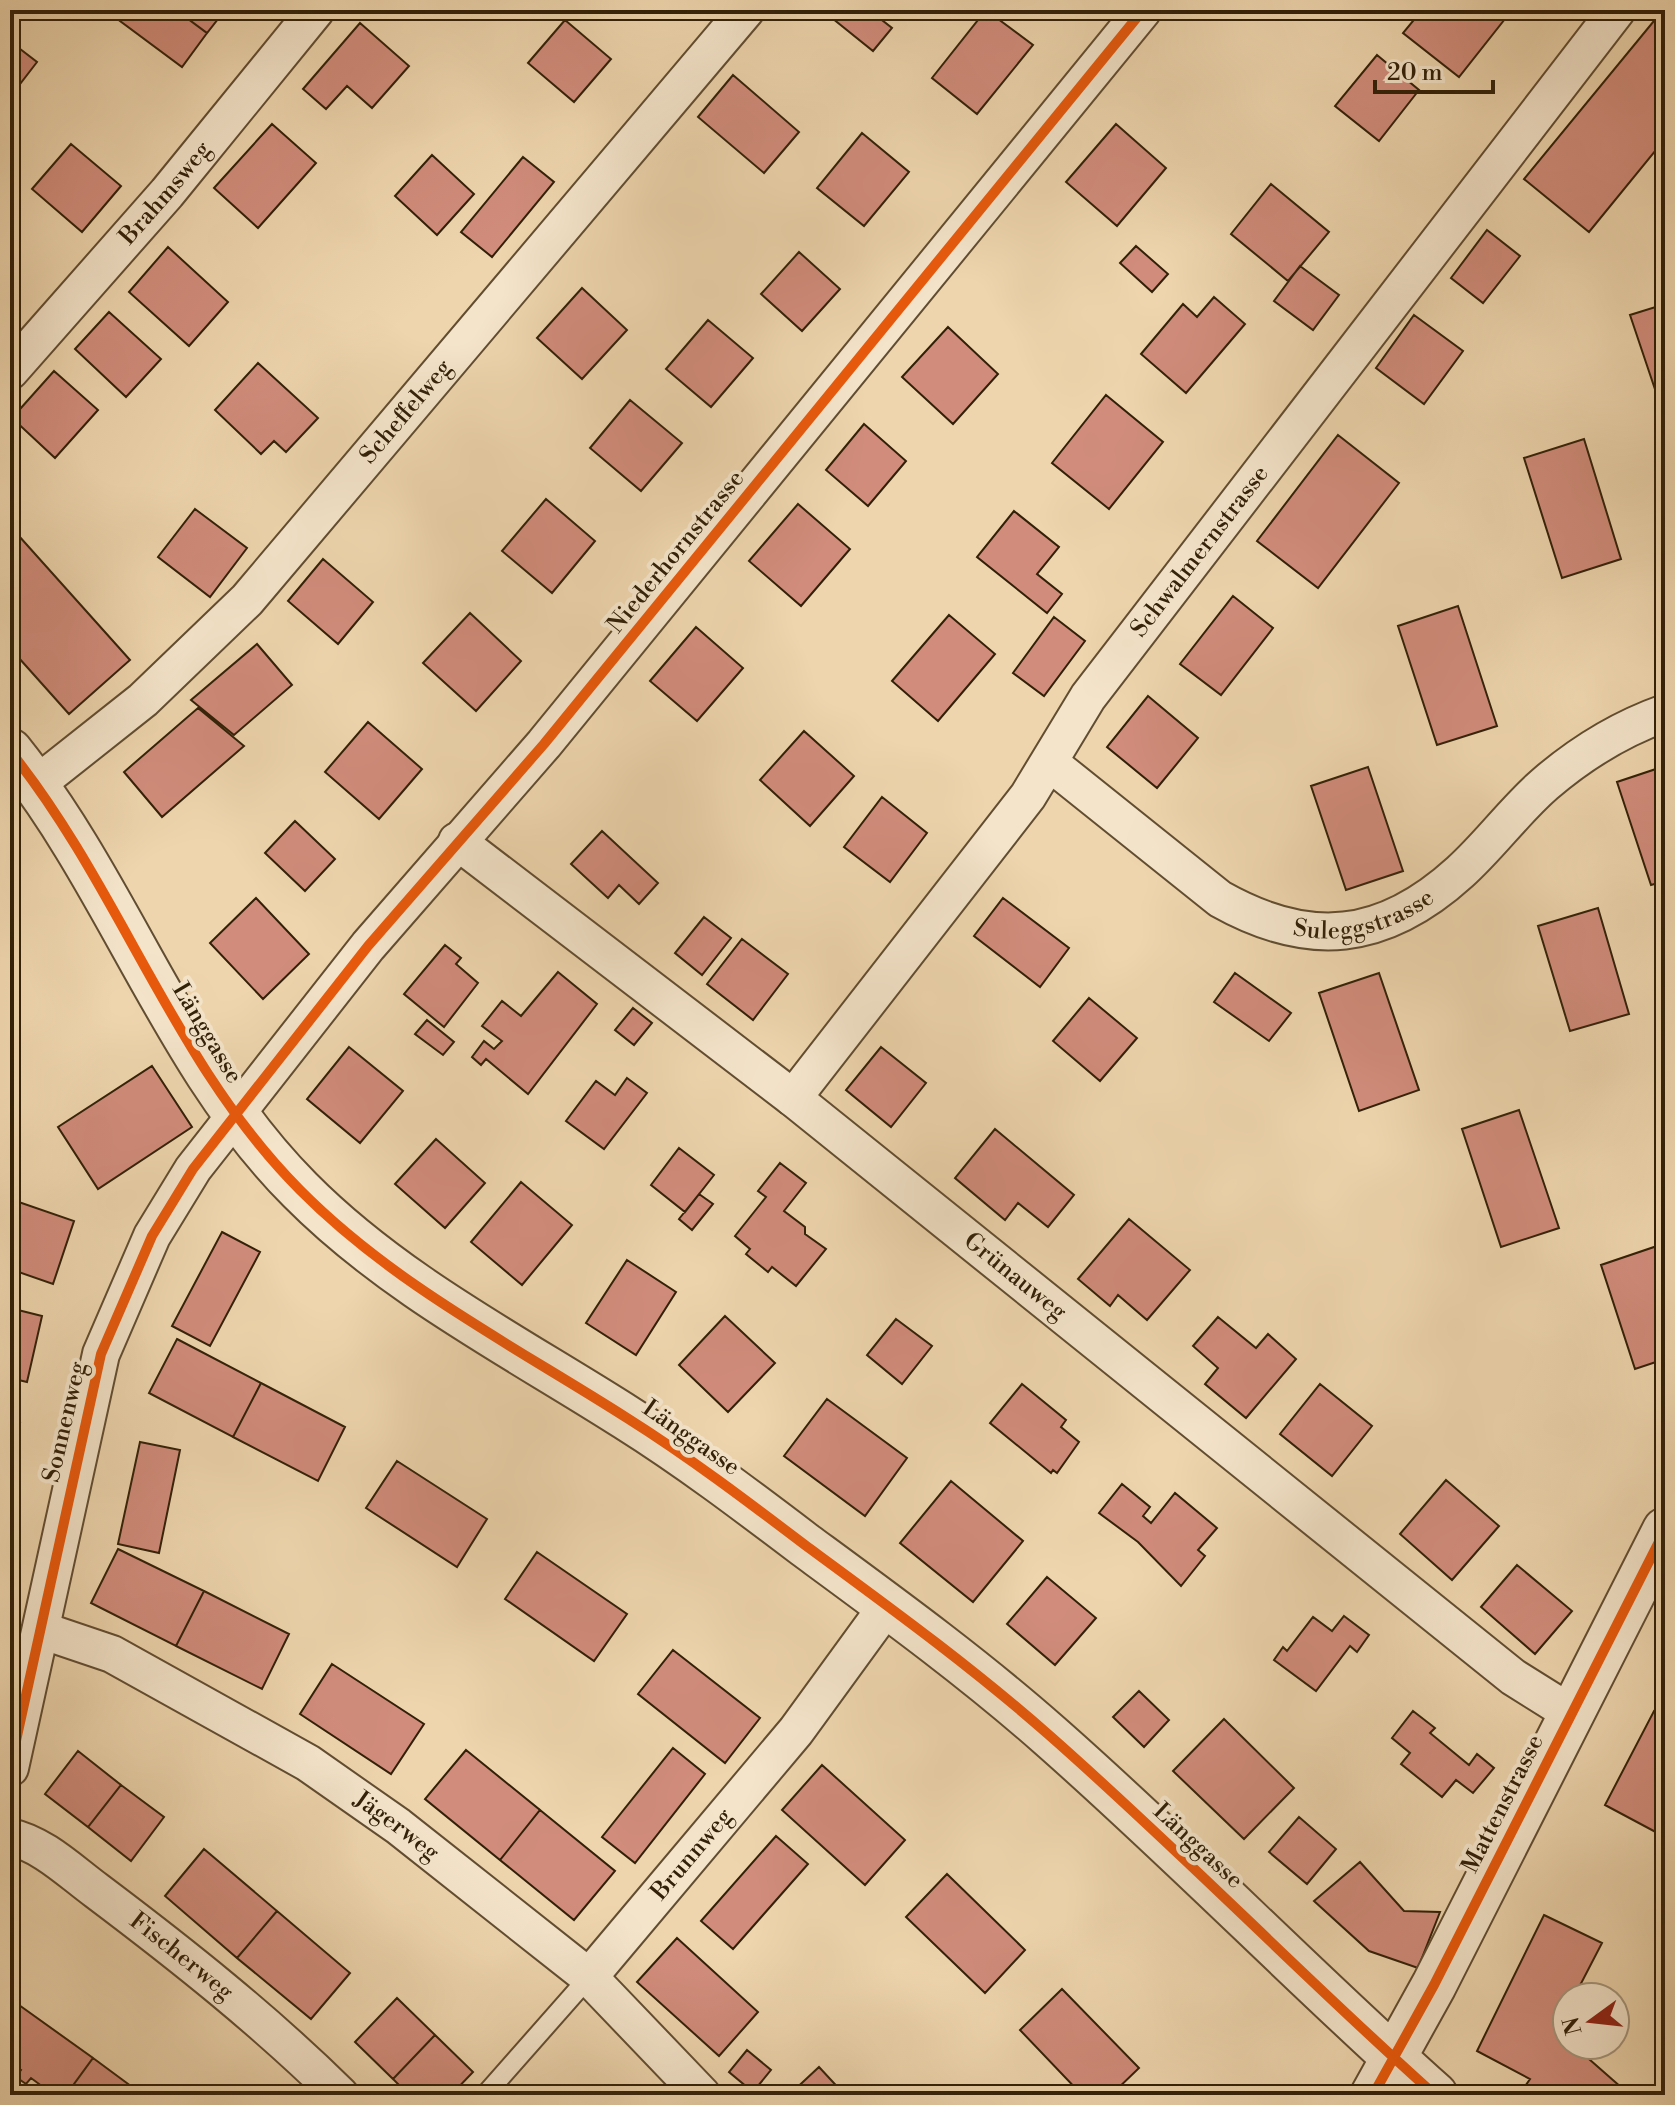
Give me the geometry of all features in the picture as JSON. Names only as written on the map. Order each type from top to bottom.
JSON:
[{"type":"street","name":"Brahmsweg","points":[[10,371],[167,193],[316,10]]},
{"type":"street","name":"Scheffelweg","points":[[37,784],[143,700],[247,600],[746,10]]},
{"type":"street","name":"Niederhornstrasse","points":[[235,1115],[358,958],[544,744],[1143,10]]},
{"type":"street","name":"Schwalmernstrasse","points":[[793,1098],[1028,796],[1088,697],[1617,10]]},
{"type":"street","name":"Suleggstrasse","points":[[1050,763],[1220,899],[1250,915],[1289,929],[1325,934],[1371,925],[1417,905],[1460,873],[1543,785],[1579,757],[1617,733],[1665,713]]},
{"type":"street","name":"Länggasse","points":[[10,751],[37,784],[91,868],[177,1026],[235,1115],[304,1194],[401,1274],[668,1445],[887,1606],[1050,1736],[1340,2005],[1382,2076],[1435,2095]]},
{"type":"street","name":"Grünauweg","points":[[457,841],[793,1098],[1513,1677],[1572,1714]]},
{"type":"street","name":"Sonnenweg","points":[[10,1768],[101,1354],[152,1236],[193,1169],[235,1115]]},
{"type":"street","name":"Mattenstrasse","points":[[1382,2076],[1434,1985],[1665,1530]]},
{"type":"street","name":"Brunnweg","points":[[589,1977],[796,1731],[887,1606]]},
{"type":"street","name":"Jägerweg","points":[[41,1630],[112,1654],[308,1763],[398,1826],[589,1977],[702,2095]]},
{"type":"street","name":"Fischerweg","points":[[10,1837],[42,1850],[153,1933],[231,1997],[340,2095]]},
{"type":"lane","name":"Brunnweg","points":[[485,2095],[589,1977]]},
{"type":"building","points":[[122,10],[176,10],[207,33],[182,67],[116,18]]},
{"type":"building","points":[[176,10],[225,10],[207,33]]},
{"type":"building","points":[[822,10],[869,10],[892,28],[873,51]]},
{"type":"building","points":[[986,10],[1033,45],[977,114],[932,78]]},
{"type":"building","points":[[1422,10],[1512,10],[1459,77],[1403,33]]},
{"type":"building","points":[[1658,16],[1665,22],[1665,139],[1589,232],[1524,179]]},
{"type":"building","points":[[565,20],[611,59],[574,102],[528,63]]},
{"type":"building","points":[[360,23],[409,66],[372,108],[347,86],[326,109],[303,89]]},
{"type":"building","points":[[10,44],[37,62],[10,97]]},
{"type":"building","points":[[1377,55],[1419,90],[1379,141],[1335,106]]},
{"type":"building","points":[[733,75],[799,132],[764,173],[698,117]]},
{"type":"building","points":[[272,124],[316,163],[258,228],[214,188]]},
{"type":"building","points":[[1116,124],[1166,168],[1117,226],[1066,182]]},
{"type":"building","points":[[862,133],[909,172],[864,226],[817,188]]},
{"type":"building","points":[[71,144],[121,186],[82,232],[32,189]]},
{"type":"building","points":[[432,155],[474,194],[437,235],[395,196]]},
{"type":"building","points":[[523,157],[554,182],[492,257],[461,232]]},
{"type":"building","points":[[1271,184],[1329,232],[1288,281],[1231,234]]},
{"type":"building","points":[[1487,230],[1520,256],[1483,303],[1451,278]]},
{"type":"building","points":[[1136,246],[1168,274],[1152,292],[1120,263]]},
{"type":"building","points":[[168,247],[228,302],[189,346],[129,292]]},
{"type":"building","points":[[799,252],[840,289],[802,331],[761,294]]},
{"type":"building","points":[[1300,266],[1339,295],[1313,330],[1274,301]]},
{"type":"building","points":[[582,288],[627,330],[582,379],[537,338]]},
{"type":"building","points":[[1214,297],[1245,324],[1186,393],[1141,354],[1183,304],[1197,317]]},
{"type":"building","points":[[1665,304],[1665,419],[1630,315]]},
{"type":"building","points":[[109,312],[161,359],[126,397],[75,349]]},
{"type":"building","points":[[1414,315],[1463,351],[1424,404],[1376,368]]},
{"type":"building","points":[[708,320],[753,358],[711,407],[666,369]]},
{"type":"building","points":[[948,327],[998,374],[953,424],[902,377]]},
{"type":"building","points":[[258,363],[318,418],[286,452],[274,441],[261,454],[215,410]]},
{"type":"building","points":[[54,371],[98,410],[55,458],[12,418]]},
{"type":"building","points":[[1106,395],[1163,442],[1109,509],[1052,463]]},
{"type":"building","points":[[630,400],[682,443],[641,491],[590,448]]},
{"type":"building","points":[[864,424],[906,461],[868,506],[826,470]]},
{"type":"building","points":[[1338,435],[1399,483],[1318,588],[1257,541]]},
{"type":"building","points":[[1584,439],[1621,559],[1562,578],[1524,458]]},
{"type":"building","points":[[546,499],[595,541],[552,593],[502,551]]},
{"type":"building","points":[[798,504],[850,549],[801,606],[749,561]]},
{"type":"building","points":[[195,509],[247,548],[210,597],[158,557]]},
{"type":"building","points":[[1014,511],[1059,547],[1037,574],[1062,594],[1047,613],[977,557]]},
{"type":"building","points":[[10,526],[130,660],[69,714],[10,648]]},
{"type":"building","points":[[323,559],[373,602],[338,644],[288,601]]},
{"type":"building","points":[[1233,596],[1273,628],[1221,695],[1180,664]]},
{"type":"building","points":[[1458,606],[1497,726],[1437,745],[1398,626]]},
{"type":"building","points":[[470,613],[521,661],[476,711],[423,663]]},
{"type":"building","points":[[949,615],[995,654],[938,721],[892,681]]},
{"type":"building","points":[[1054,617],[1085,641],[1044,696],[1013,673]]},
{"type":"building","points":[[696,627],[743,668],[697,721],[650,681]]},
{"type":"building","points":[[257,644],[292,685],[234,735],[191,700]]},
{"type":"building","points":[[1148,696],[1198,738],[1157,788],[1107,747]]},
{"type":"building","points":[[198,708],[244,746],[162,817],[124,772]]},
{"type":"building","points":[[368,722],[422,769],[379,819],[325,772]]},
{"type":"building","points":[[804,731],[854,776],[810,826],[760,780]]},
{"type":"building","points":[[1665,766],[1665,881],[1651,885],[1617,782]]},
{"type":"building","points":[[1368,767],[1403,871],[1346,890],[1311,786]]},
{"type":"building","points":[[882,797],[927,833],[890,882],[844,847]]},
{"type":"building","points":[[295,821],[335,859],[305,891],[265,853]]},
{"type":"building","points":[[602,831],[658,883],[639,904],[619,885],[608,898],[571,864]]},
{"type":"building","points":[[256,898],[309,954],[263,999],[210,943]]},
{"type":"building","points":[[1003,898],[1069,948],[1040,987],[974,936]]},
{"type":"building","points":[[1598,908],[1629,1014],[1570,1031],[1538,926]]},
{"type":"building","points":[[704,917],[731,938],[702,975],[675,953]]},
{"type":"building","points":[[742,939],[788,974],[753,1020],[707,984]]},
{"type":"building","points":[[445,945],[461,958],[456,964],[478,983],[444,1027],[404,994]]},
{"type":"building","points":[[558,972],[597,1004],[528,1094],[486,1059],[481,1065],[472,1057],[484,1041],[494,1049],[502,1041],[482,1026],[502,1001],[521,1016]]},
{"type":"building","points":[[1235,973],[1291,1013],[1269,1041],[1214,1002]]},
{"type":"building","points":[[1379,973],[1419,1090],[1359,1111],[1319,993]]},
{"type":"building","points":[[1089,998],[1137,1038],[1100,1081],[1053,1041]]},
{"type":"building","points":[[633,1008],[652,1023],[634,1045],[615,1030]]},
{"type":"building","points":[[427,1020],[454,1042],[443,1055],[415,1034]]},
{"type":"building","points":[[349,1047],[403,1091],[360,1143],[307,1099]]},
{"type":"building","points":[[881,1047],[926,1083],[891,1127],[846,1090]]},
{"type":"building","points":[[152,1066],[192,1127],[98,1189],[58,1127]]},
{"type":"building","points":[[627,1078],[647,1093],[604,1149],[566,1121],[596,1081],[615,1095]]},
{"type":"building","points":[[1519,1110],[1559,1228],[1501,1247],[1462,1129]]},
{"type":"building","points":[[995,1129],[1074,1195],[1048,1227],[1018,1203],[1005,1220],[955,1178]]},
{"type":"building","points":[[436,1139],[485,1183],[445,1228],[395,1184]]},
{"type":"building","points":[[679,1148],[714,1175],[685,1212],[651,1185]]},
{"type":"building","points":[[780,1163],[806,1183],[784,1211],[805,1227],[805,1234],[826,1249],[796,1286],[772,1267],[768,1272],[746,1254],[750,1249],[735,1236],[766,1197],[758,1191]]},
{"type":"building","points":[[521,1182],[572,1225],[522,1285],[471,1242]]},
{"type":"building","points":[[699,1194],[713,1204],[692,1230],[679,1219]]},
{"type":"building","points":[[10,1199],[74,1221],[53,1284],[10,1269]]},
{"type":"building","points":[[1129,1219],[1190,1270],[1147,1320],[1118,1295],[1110,1306],[1078,1279]]},
{"type":"building","points":[[222,1232],[260,1252],[210,1346],[172,1326]]},
{"type":"building","points":[[1663,1244],[1665,1359],[1635,1369],[1601,1265]]},
{"type":"building","points":[[627,1260],[676,1292],[636,1355],[586,1323]]},
{"type":"building","points":[[10,1308],[42,1316],[27,1382],[10,1378]]},
{"type":"building","points":[[725,1316],[775,1363],[728,1412],[679,1365]]},
{"type":"building","points":[[1218,1317],[1256,1348],[1268,1334],[1296,1359],[1246,1418],[1205,1384],[1218,1368],[1193,1346]]},
{"type":"building","points":[[896,1319],[932,1346],[902,1384],[867,1355]]},
{"type":"building","points":[[177,1339],[261,1383],[233,1437],[149,1393]]},
{"type":"building","points":[[261,1383],[345,1427],[318,1481],[233,1437]]},
{"type":"building","points":[[1022,1384],[1066,1420],[1061,1427],[1079,1442],[1057,1473],[1053,1470],[1051,1473],[990,1423]]},
{"type":"building","points":[[1320,1384],[1372,1426],[1332,1476],[1280,1434]]},
{"type":"building","points":[[827,1399],[907,1458],[865,1516],[784,1456]]},
{"type":"building","points":[[10,1421],[20,1423],[10,1467]]},
{"type":"building","points":[[140,1442],[180,1450],[159,1553],[118,1544]]},
{"type":"building","points":[[397,1461],[487,1519],[457,1567],[366,1508]]},
{"type":"building","points":[[1446,1480],[1499,1526],[1452,1580],[1400,1534]]},
{"type":"building","points":[[951,1481],[1023,1541],[973,1602],[900,1543]]},
{"type":"building","points":[[1122,1484],[1150,1507],[1143,1516],[1151,1523],[1175,1493],[1217,1528],[1198,1550],[1205,1556],[1181,1586],[1138,1542],[1099,1513]]},
{"type":"building","points":[[118,1549],[204,1591],[176,1646],[91,1603]]},
{"type":"building","points":[[537,1552],[627,1614],[594,1661],[505,1599]]},
{"type":"building","points":[[1517,1565],[1572,1611],[1535,1654],[1481,1607]]},
{"type":"building","points":[[1047,1577],[1096,1618],[1055,1665],[1007,1624]]},
{"type":"building","points":[[204,1591],[289,1634],[262,1689],[176,1646]]},
{"type":"building","points":[[1344,1616],[1369,1635],[1357,1652],[1350,1646],[1316,1691],[1274,1660],[1283,1647],[1287,1651],[1313,1617],[1332,1631]]},
{"type":"building","points":[[673,1650],[760,1718],[725,1763],[638,1694]]},
{"type":"building","points":[[332,1664],[424,1724],[391,1774],[300,1714]]},
{"type":"building","points":[[1139,1691],[1169,1720],[1144,1747],[1113,1717]]},
{"type":"building","points":[[1413,1711],[1435,1728],[1430,1733],[1469,1765],[1477,1754],[1494,1768],[1473,1793],[1456,1780],[1442,1797],[1401,1764],[1410,1753],[1392,1738]]},
{"type":"building","points":[[1654,1711],[1665,1717],[1665,1837],[1605,1805]]},
{"type":"building","points":[[1224,1719],[1294,1788],[1244,1839],[1173,1771]]},
{"type":"building","points":[[673,1748],[705,1774],[635,1863],[602,1837]]},
{"type":"building","points":[[466,1750],[540,1810],[500,1860],[425,1799]]},
{"type":"building","points":[[78,1751],[121,1785],[88,1827],[45,1794]]},
{"type":"building","points":[[822,1765],[905,1840],[865,1885],[782,1810]]},
{"type":"building","points":[[121,1785],[164,1817],[131,1861],[88,1827]]},
{"type":"building","points":[[540,1810],[615,1871],[574,1920],[500,1860]]},
{"type":"building","points":[[1299,1817],[1336,1849],[1307,1884],[1269,1852]]},
{"type":"building","points":[[776,1836],[808,1864],[733,1949],[701,1921]]},
{"type":"building","points":[[204,1849],[277,1911],[237,1958],[165,1896]]},
{"type":"building","points":[[1360,1862],[1404,1911],[1440,1912],[1418,1968],[1369,1951],[1314,1901]]},
{"type":"building","points":[[947,1874],[1025,1950],[985,1993],[906,1917]]},
{"type":"building","points":[[277,1911],[350,1973],[311,2019],[237,1958]]},
{"type":"building","points":[[1544,1915],[1602,1943],[1582,1981],[1551,1981],[1551,2061],[1591,2061],[1630,2095],[1524,2095],[1521,2092],[1530,2079],[1477,2051]]},
{"type":"building","points":[[677,1938],[758,2012],[719,2056],[637,1982]]},
{"type":"building","points":[[1062,1989],[1139,2068],[1111,2095],[1082,2095],[1020,2030]]},
{"type":"building","points":[[397,1998],[435,2035],[393,2079],[355,2042]]},
{"type":"building","points":[[19,2005],[93,2058],[66,2095],[54,2095],[31,2078],[26,2084],[16,2077],[21,2070],[10,2062],[10,2018]]},
{"type":"building","points":[[435,2035],[473,2072],[451,2095],[409,2095],[393,2079]]},
{"type":"building","points":[[747,2050],[771,2070],[753,2092],[729,2072]]},
{"type":"building","points":[[93,2058],[143,2095],[66,2095]]},
{"type":"building","points":[[819,2067],[845,2095],[789,2095]]},
{"type":"cycle path","points":[[10,1768],[101,1354],[152,1236],[193,1169],[368,946],[544,744],[1143,10]]},
{"type":"cycle path","points":[[10,751],[49,804],[84,860],[217,1088],[256,1141],[336,1224],[375,1256],[457,1313],[673,1448],[960,1661],[1098,1779],[1435,2095]]},
{"type":"cycle path","points":[[1373,2095],[1434,1985],[1665,1530]]}]
